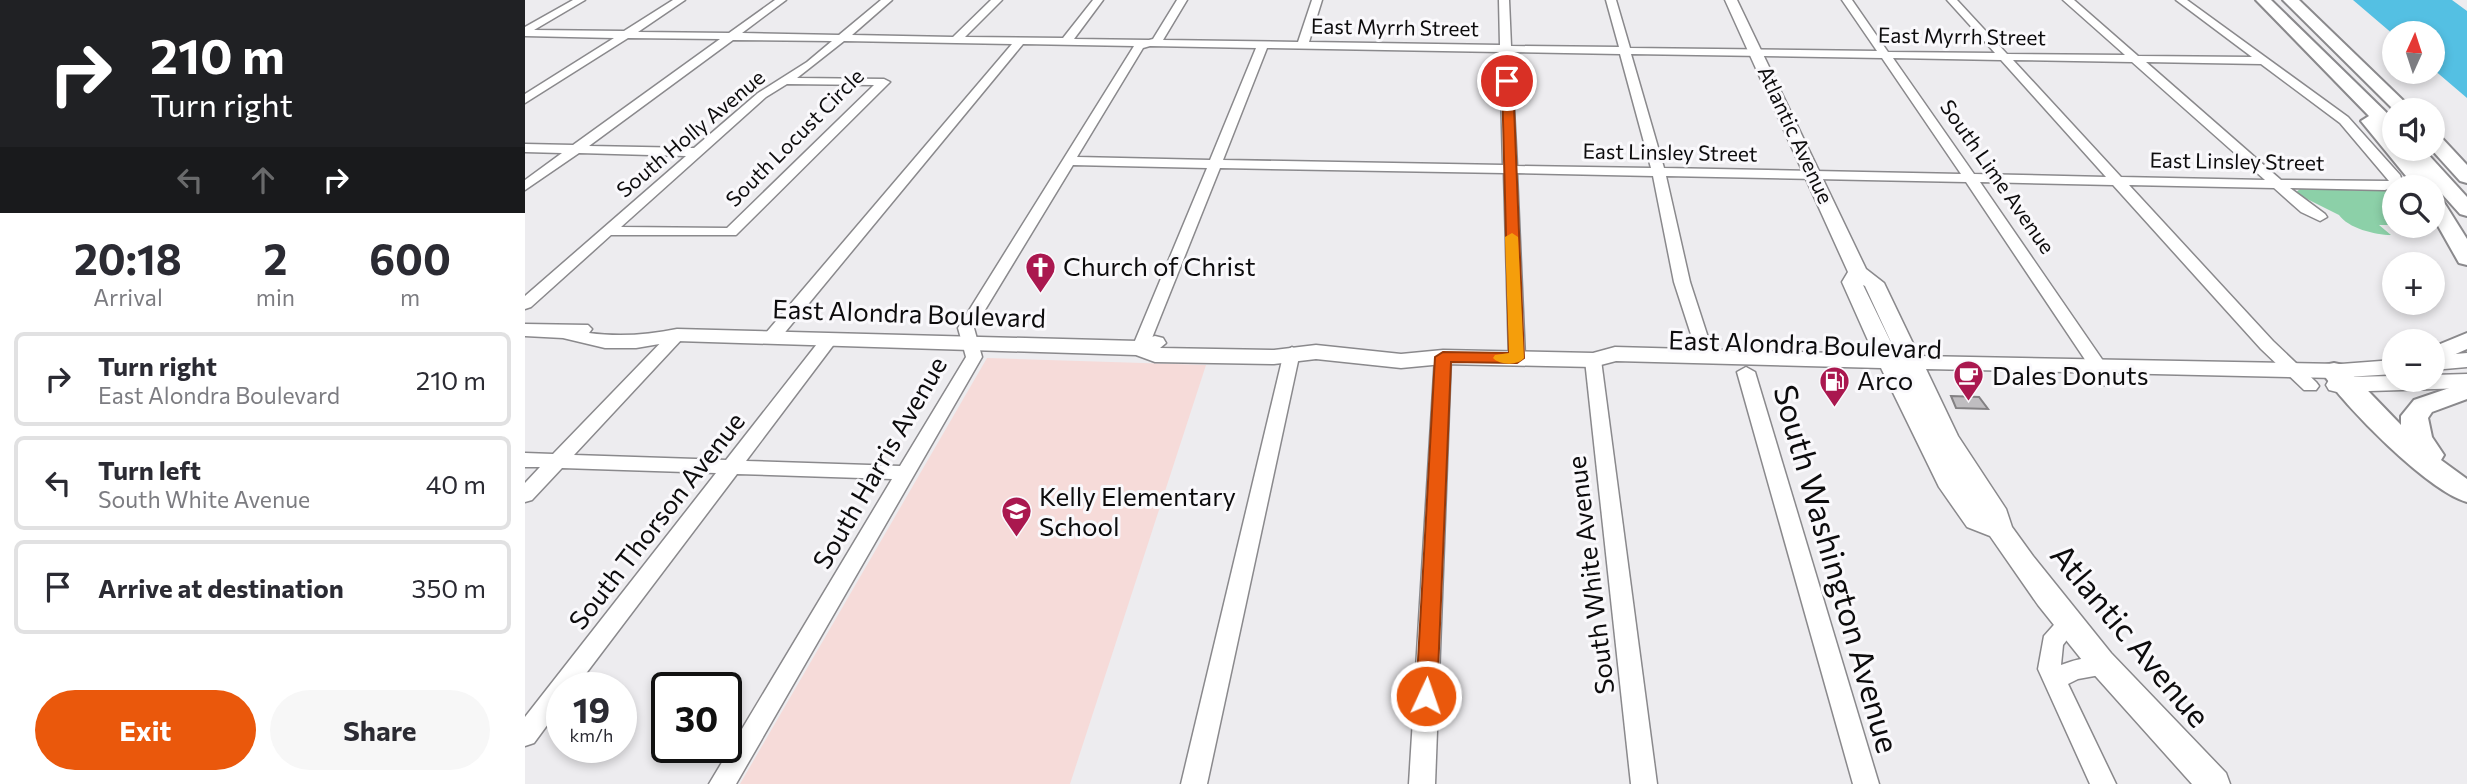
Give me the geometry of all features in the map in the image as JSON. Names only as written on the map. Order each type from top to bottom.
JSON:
[{"type":"highway","points":[[2263,0],[2382,118]]},
{"type":"highway","points":[[2290,0],[2391,98]]},
{"type":"highway","points":[[2312,21],[2407,98]]},
{"type":"highway","points":[[2324,62],[2331,79],[2364,113],[2415,175]]},
{"type":"highway","points":[[2445,134],[2467,155]]},
{"type":"highway","points":[[2445,153],[2467,177]]},
{"type":"highway","points":[[2424,161],[2467,210]]},
{"type":"highway","points":[[2445,220],[2467,258]]},
{"type":"highway","points":[[2445,350],[2467,340]]},
{"type":"highway","points":[[2341,378],[2415,453],[2439,474],[2467,492]]},
{"type":"highway","points":[[2467,390],[2423,406],[2414,416],[2414,429],[2421,444],[2437,462],[2467,484]]},
{"type":"main road","name":"Atlantic Avenue","points":[[1731,0],[1858,272],[1874,283],[1904,369],[1920,430],[1952,487],[1976,520],[1999,529],[2068,624],[2103,666],[2137,706],[2214,784]]},
{"type":"main road","name":"East Alondra Boulevard","points":[[525,330],[566,332],[578,339],[654,341],[677,335],[830,339],[1140,348],[1155,355],[1274,358],[1292,352],[1357,354],[1368,360],[1424,362],[1443,357],[1593,360],[1615,354],[1706,356],[1904,369],[2302,378]]},
{"type":"main road","name":"East Alondra Boulevard","points":[[1593,360],[1610,367],[1746,372],[1904,369]]},
{"type":"main road","points":[[2445,362],[2467,360]]},
{"type":"main road","points":[[2341,378],[2382,369]]},
{"type":"main road","name":"East Alondra Boulevard","points":[[2103,374],[2267,370],[2302,378]]},
{"type":"main road","points":[[2302,378],[2467,381]]},
{"type":"street","points":[[525,32],[580,0]]},
{"type":"street","points":[[525,99],[680,0]]},
{"type":"street","points":[[525,186],[781,0]]},
{"type":"street","name":"South Holly Avenue","points":[[525,304],[762,95],[844,38],[887,0]]},
{"type":"street","points":[[957,40],[997,0]]},
{"type":"street","points":[[1067,41],[1098,0]]},
{"type":"street","name":"South Harris Avenue","points":[[722,784],[908,473],[974,357],[966,328],[1139,46],[1157,41],[1182,0]]},
{"type":"street","points":[[1302,46],[1317,0]]},
{"type":"street","points":[[1504,0],[1517,358]]},
{"type":"street","points":[[1611,0],[1659,174],[1682,282],[1706,356]]},
{"type":"street","name":"South Lime Avenue","points":[[1847,0],[2070,322],[2103,374]]},
{"type":"street","points":[[1952,0],[2267,345],[2302,378]]},
{"type":"street","points":[[2068,0],[2306,209],[2320,217]]},
{"type":"street","points":[[2181,0],[2265,61]]},
{"type":"street","name":"East Myrrh Street","points":[[525,32],[2265,61]]},
{"type":"street","points":[[771,338],[1020,41]]},
{"type":"street","points":[[1140,348],[1263,45]]},
{"type":"street","name":"East Linsley Street","points":[[1068,161],[1815,177],[2385,186],[2396,183],[2395,178],[2344,120],[2265,61]]},
{"type":"street","name":"South Locust Circle","points":[[606,232],[731,232],[884,82],[785,81]]},
{"type":"street","points":[[525,148],[697,152]]},
{"type":"street","points":[[525,495],[677,335]]},
{"type":"street","name":"South Thorson Avenue","points":[[525,734],[830,339]]},
{"type":"street","points":[[2267,345],[2267,370]]},
{"type":"street","points":[[1194,784],[1292,352]]},
{"type":"street","points":[[1422,784],[1443,357]]},
{"type":"street","name":"South White Avenue","points":[[1593,360],[1644,784]]},
{"type":"street","name":"South Washington Avenue","points":[[1746,372],[1866,784]]},
{"type":"street","points":[[525,460],[908,473]]},
{"type":"street","points":[[2068,624],[2052,642],[2049,670],[2103,784]]},
{"type":"street","points":[[2055,682],[2063,674],[2084,667],[2103,666]]},
{"type":"shaded area","name":"Kelly Elementary School","points":[[987,358],[1206,365],[1070,784],[740,784]]},
{"type":"green space","points":[[2300,189],[2382,191],[2382,225],[2379,225],[2382,234],[2355,227],[2339,215],[2295,193]]},
{"type":"water","points":[[2353,0],[2452,0],[2467,11],[2467,98],[2445,79],[2445,21],[2382,21],[2382,25]]},
{"type":"building","name":"Dales Donuts","points":[[1951,396],[1979,397],[1988,409],[1956,408]]},
{"type":"slow traffic","points":[[1500,358],[1517,358],[1512,237]]},
{"type":"place","name":"Church of Christ","points":[[1040,294]]},
{"type":"place","name":"Dales Donuts","points":[[1969,403]]},
{"type":"place","name":"Arco","points":[[1834,408]]},
{"type":"place","name":"Kelly Elementary School","points":[[1016,539]]},
{"type":"route","points":[[1426,696],[1443,357],[1517,358],[1507,81]]}]
